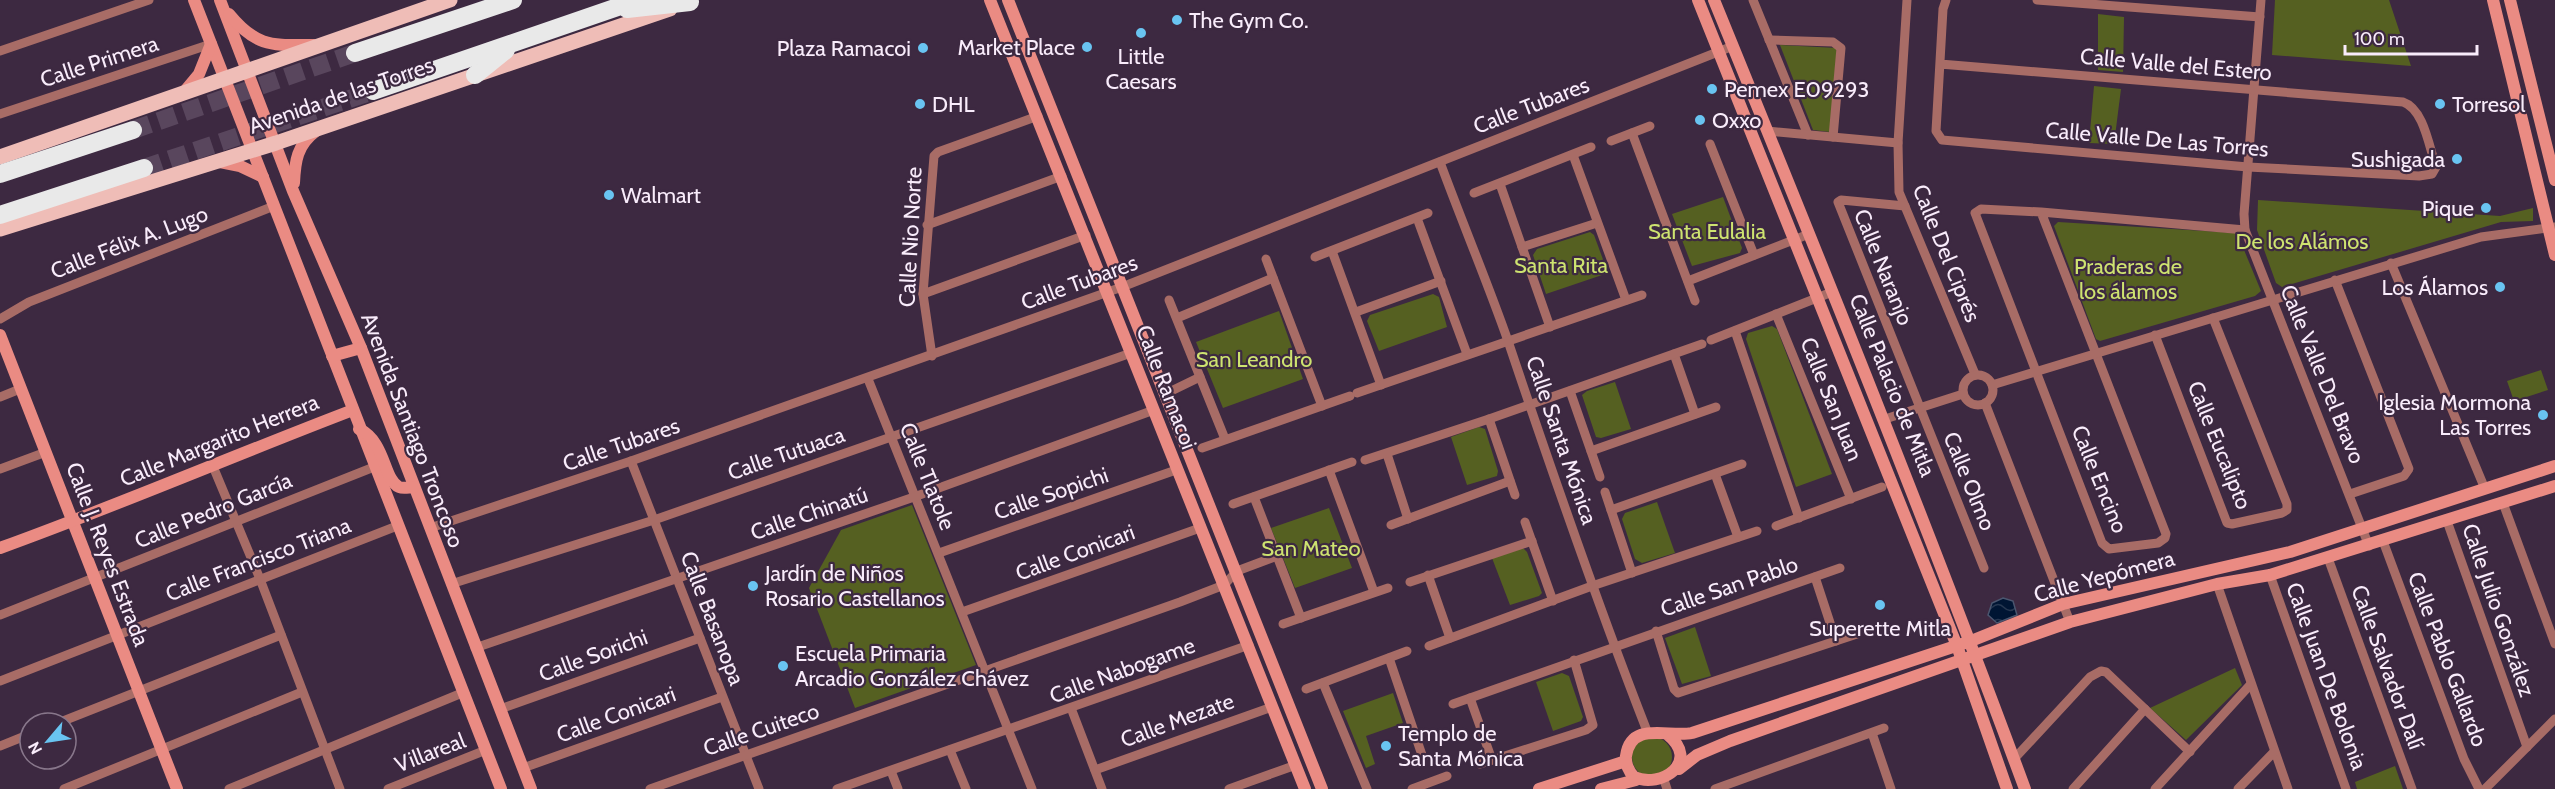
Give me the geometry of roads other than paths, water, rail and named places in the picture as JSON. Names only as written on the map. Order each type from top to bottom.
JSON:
[{"type":"highway","name":"Avenida de las Torres","points":[[355,54],[513,0]]},
{"type":"highway","name":"Avenida de las Torres","points":[[373,91],[638,0]]},
{"type":"highway","points":[[604,11],[693,1]]},
{"type":"highway","points":[[475,75],[518,41]]},
{"type":"highway","points":[[0,174],[133,130]]},
{"type":"highway","points":[[0,215],[144,168]]},
{"type":"main road","points":[[194,0],[501,789]]},
{"type":"main road","points":[[0,157],[450,0]]},
{"type":"main road","name":"Calle Ramacoi","points":[[990,0],[1086,235],[1176,470],[1249,645],[1305,789]]},
{"type":"main road","name":"Calle Ramacoi","points":[[1008,0],[1322,789]]},
{"type":"main road","name":"Calle Palacio de Mitla","points":[[1698,0],[1717,53],[1819,298],[1957,646],[2007,789]]},
{"type":"main road","name":"Calle Palacio de Mitla","points":[[1714,0],[1885,419],[1971,641],[2025,789]]},
{"type":"main road","points":[[2493,0],[2551,228],[2555,255]]},
{"type":"main road","points":[[2510,0],[2555,180]]},
{"type":"main road","name":"Avenida de las Torres","points":[[0,229],[276,143],[693,1]]},
{"type":"main road","points":[[221,3],[239,27],[253,38],[268,45],[321,45]]},
{"type":"main road","points":[[221,3],[247,71]]},
{"type":"main road","points":[[183,94],[199,74],[211,44]]},
{"type":"main road","name":"Avenida Santiago Troncoso","points":[[247,71],[294,191],[361,348],[531,789]]},
{"type":"main road","points":[[294,191],[294,165],[300,146],[307,137],[321,127]]},
{"type":"main road","points":[[215,161],[240,166],[263,177]]},
{"type":"main road","name":"Calle J. Reyes Estrada","points":[[0,335],[177,789]]},
{"type":"main road","points":[[333,356],[361,348]]},
{"type":"main road","name":"Calle Margarito Herrera","points":[[0,548],[72,522],[353,410]]},
{"type":"main road","points":[[359,429],[369,434],[377,443],[395,483],[402,488],[414,487]]},
{"type":"main road","name":"Calle Yepómera","points":[[1667,734],[1692,733],[1957,646],[2063,604],[2290,552],[2555,466]]},
{"type":"main road","name":"Calle Yepómera","points":[[1679,769],[1697,755],[1730,741],[2070,622],[2217,584],[2270,576],[2555,486]]},
{"type":"main road","points":[[1647,731],[1667,734],[1675,740],[1680,749],[1679,769],[1674,777],[1666,786],[1645,784],[1636,780],[1626,761],[1630,743],[1647,731]]},
{"type":"main road","points":[[1539,789],[1626,761]]},
{"type":"main road","points":[[1601,789],[1636,780]]},
{"type":"street","points":[[0,51],[149,0]]},
{"type":"street","points":[[1754,0],[1808,135]]},
{"type":"street","name":"Calle Del Ciprés","points":[[1907,0],[1898,143],[1898,180],[1905,206],[1975,374]]},
{"type":"street","name":"Calle Valle De Las Torres","points":[[1946,0],[1943,9],[1936,131],[1942,140],[2248,167],[2419,176],[2432,174],[2436,167],[2417,112],[2409,104]]},
{"type":"street","points":[[2037,0],[2260,17]]},
{"type":"street","name":"Calle Valle Del Bravo","points":[[2261,0],[2245,230],[2369,546]]},
{"type":"street","points":[[1769,40],[1828,41],[1839,45],[1841,52],[1833,137]]},
{"type":"street","name":"Calle Primera","points":[[0,114],[211,44]]},
{"type":"street","name":"Calle Tubares","points":[[429,528],[631,462],[1122,287],[1733,46]]},
{"type":"street","name":"Calle Valle del Estero","points":[[1940,64],[2394,100],[2409,104]]},
{"type":"street","name":"Calle Nio Norte","points":[[932,356],[923,294],[934,156],[938,152],[1038,116]]},
{"type":"street","points":[[1611,141],[1650,126]]},
{"type":"street","points":[[1767,131],[1898,143]]},
{"type":"street","points":[[1632,134],[1695,301]]},
{"type":"street","points":[[1710,144],[1754,255]]},
{"type":"street","points":[[1474,193],[1591,147]]},
{"type":"street","points":[[1573,155],[1626,300]]},
{"type":"street","name":"Calle Santa Mónica","points":[[1440,162],[1508,340],[1528,405],[1613,646],[1647,731]]},
{"type":"street","points":[[927,225],[1062,176]]},
{"type":"street","points":[[1500,184],[1550,327]]},
{"type":"street","name":"Calle Naranjo","points":[[1905,206],[1840,200],[1838,202],[1920,409]]},
{"type":"street","name":"Calle Félix A. Lugo","points":[[0,319],[29,302],[274,206]]},
{"type":"street","name":"Calle Encino","points":[[1976,211],[2041,212],[2094,354],[2165,529],[2165,538],[2158,543],[2109,549],[2102,543],[1975,215],[1976,211]]},
{"type":"street","points":[[2041,212],[2245,230]]},
{"type":"street","points":[[1315,257],[1428,213]]},
{"type":"street","points":[[1417,218],[1467,354]]},
{"type":"street","points":[[1522,247],[1597,223]]},
{"type":"street","points":[[1992,385],[2391,263],[2497,234],[2551,228]]},
{"type":"street","points":[[1688,282],[1809,234]]},
{"type":"street","points":[[923,294],[1086,235]]},
{"type":"street","points":[[1332,251],[1381,385]]},
{"type":"street","points":[[1266,259],[1322,406]]},
{"type":"street","points":[[2391,263],[2485,489]]},
{"type":"street","points":[[1177,318],[1273,278]]},
{"type":"street","points":[[2335,280],[2409,469],[2404,476],[2350,494]]},
{"type":"street","points":[[1356,312],[1441,281]]},
{"type":"street","name":"Calle San Juan","points":[[1365,460],[1570,392],[1707,342],[1832,292]]},
{"type":"street","points":[[1202,448],[1642,294]]},
{"type":"street","points":[[1169,300],[1225,439]]},
{"type":"street","name":"Calle San Juan","points":[[1776,314],[1851,499]]},
{"type":"street","name":"Calle Eucalipto","points":[[2156,335],[2227,523],[2232,524],[2282,513],[2287,510],[2287,504],[2213,318]]},
{"type":"street","points":[[1735,331],[1799,518]]},
{"type":"street","name":"Calle Tutuaca","points":[[451,584],[654,520],[1131,353]]},
{"type":"street","points":[[1674,354],[1695,414]]},
{"type":"street","points":[[1975,374],[1988,378],[1992,385],[1992,395],[1985,403],[1972,404],[1963,394],[1964,384],[1975,374]]},
{"type":"street","points":[[1165,394],[1200,377]]},
{"type":"street","name":"Calle Tlatole","points":[[868,379],[1032,789]]},
{"type":"street","points":[[0,397],[20,389]]},
{"type":"street","points":[[1570,392],[1600,477]]},
{"type":"street","points":[[1885,419],[1963,394]]},
{"type":"street","points":[[1985,403],[2070,622]]},
{"type":"street","points":[[1591,451],[1716,407]]},
{"type":"street","name":"Calle Olmo","points":[[1920,409],[1984,568]]},
{"type":"street","name":"Calle Chinatú","points":[[476,648],[914,497],[1154,410]]},
{"type":"street","points":[[1490,419],[1515,495]]},
{"type":"street","points":[[0,469],[46,452]]},
{"type":"street","points":[[1387,454],[1408,519]]},
{"type":"street","name":"Calle Basanopa","points":[[631,462],[759,789]]},
{"type":"street","points":[[1233,504],[1352,462]]},
{"type":"street","points":[[213,464],[260,579],[340,789]]},
{"type":"street","points":[[1611,510],[1742,464]]},
{"type":"street","name":"Calle Pedro García","points":[[0,615],[374,467]]},
{"type":"street","name":"Calle Sopichi","points":[[939,553],[1176,470]]},
{"type":"street","points":[[1329,470],[1374,592]]},
{"type":"street","points":[[1715,474],[1738,537]]},
{"type":"street","points":[[1391,525],[1510,481]]},
{"type":"street","points":[[1776,526],[1882,487]]},
{"type":"street","points":[[1605,492],[1632,573]]},
{"type":"street","points":[[1254,497],[1301,618]]},
{"type":"street","points":[[2503,503],[2555,644]]},
{"type":"street","name":"Calle Julio González","points":[[2447,521],[2527,747]]},
{"type":"street","points":[[1525,522],[1553,601]]},
{"type":"street","name":"Calle Francisco Triana","points":[[0,681],[397,525]]},
{"type":"street","name":"Calle Conicari","points":[[962,612],[1200,528]]},
{"type":"street","points":[[1429,646],[1592,586],[1757,531]]},
{"type":"street","points":[[1410,582],[1532,541]]},
{"type":"street","name":"Calle Pablo Gallardo","points":[[2383,541],[2464,759],[2480,789]]},
{"type":"street","points":[[1224,585],[1237,571],[1277,556]]},
{"type":"street","name":"Calle Salvador Dalí","points":[[2328,558],[2412,789]]},
{"type":"street","name":"Calle San Pablo","points":[[1453,704],[1840,568]]},
{"type":"street","points":[[1428,575],[1450,639]]},
{"type":"street","name":"Calle Juan De Bolonia","points":[[2270,576],[2346,789]]},
{"type":"street","name":"Calle San Pablo","points":[[1815,577],[1836,641]]},
{"type":"street","points":[[2217,584],[2250,686],[2288,789]]},
{"type":"street","name":"Calle Cuiteco","points":[[650,789],[1224,585]]},
{"type":"street","points":[[1283,624],[1388,588]]},
{"type":"street","name":"Calle San Pablo","points":[[1656,631],[1674,689],[1678,693],[1857,634]]},
{"type":"street","points":[[78,715],[281,635]]},
{"type":"street","name":"Calle Sorichi","points":[[500,709],[700,638]]},
{"type":"street","name":"Calle Nabogame","points":[[837,789],[1249,645]]},
{"type":"street","points":[[1306,689],[1407,651]]},
{"type":"street","points":[[1389,658],[1423,758]]},
{"type":"street","points":[[1480,764],[1586,730],[1593,725],[1574,660]]},
{"type":"street","points":[[2013,759],[2090,677],[2101,671],[2106,672],[2190,752]]},
{"type":"street","points":[[1323,683],[1366,789]]},
{"type":"street","points":[[2155,789],[2250,686]]},
{"type":"street","points":[[64,789],[302,692]]},
{"type":"street","points":[[229,789],[462,693]]},
{"type":"street","name":"Calle Conicari","points":[[523,768],[722,697]]},
{"type":"street","points":[[1470,698],[1492,760]]},
{"type":"street","name":"Calle Mezate","points":[[1095,770],[1272,706]]},
{"type":"street","points":[[1071,708],[1102,789]]},
{"type":"street","points":[[2073,789],[2145,710]]},
{"type":"street","points":[[2485,789],[2555,719]]},
{"type":"street","points":[[1714,789],[1884,729]]},
{"type":"street","points":[[1872,733],[1891,789]]},
{"type":"street","points":[[0,746],[18,739]]},
{"type":"street","name":"Villareal","points":[[388,789],[486,750]]},
{"type":"street","points":[[950,750],[966,789]]},
{"type":"street","points":[[2238,789],[2274,752]]},
{"type":"street","points":[[1229,789],[1296,765]]},
{"type":"street","points":[[891,771],[898,789]]},
{"type":"street","points":[[1412,789],[1447,776]]},
{"type":"water","points":[[2003,598],[2013,601],[2017,615],[1997,623],[1988,615],[1992,603]]},
{"type":"tunnel","points":[[133,130],[355,53]]},
{"type":"tunnel","points":[[144,168],[373,91]]},
{"type":"place","name":"The Gym Co.","points":[[1177,20]]},
{"type":"place","name":"Little Caesars","points":[[1141,33]]},
{"type":"place","name":"Market Place","points":[[1087,47]]},
{"type":"place","name":"Plaza Ramacoi","points":[[923,48]]},
{"type":"place","name":"Pemex E09293","points":[[1712,89]]},
{"type":"place","name":"DHL","points":[[920,104]]},
{"type":"place","name":"Torresol","points":[[2440,104]]},
{"type":"place","name":"Oxxo","points":[[1700,120]]},
{"type":"place","name":"Sushigada","points":[[2457,159]]},
{"type":"place","name":"Walmart","points":[[609,195]]},
{"type":"place","name":"Pique","points":[[2486,208]]},
{"type":"place","name":"Los Álamos","points":[[2500,287]]},
{"type":"place","name":"Iglesia Mormona Las Torres","points":[[2543,415]]},
{"type":"place","name":"Jardín de Niños Rosario Castellanos","points":[[753,586]]},
{"type":"place","name":"Superette Mitla","points":[[1880,605]]},
{"type":"place","name":"Escuela Primaria Arcadio González Chávez","points":[[783,666]]},
{"type":"place","name":"Templo de Santa Mónica","points":[[1386,746]]},
{"type":"park label","name":"Santa Eulalia","points":[[1707,231]]},
{"type":"park label","name":"De los Alámos","points":[[2302,241]]},
{"type":"park label","name":"Santa Rita","points":[[1561,265]]},
{"type":"park label","name":"Praderas de los álamos","points":[[2128,278]]},
{"type":"park label","name":"San Leandro","points":[[1254,359]]},
{"type":"park label","name":"San Mateo","points":[[1311,548]]}]
